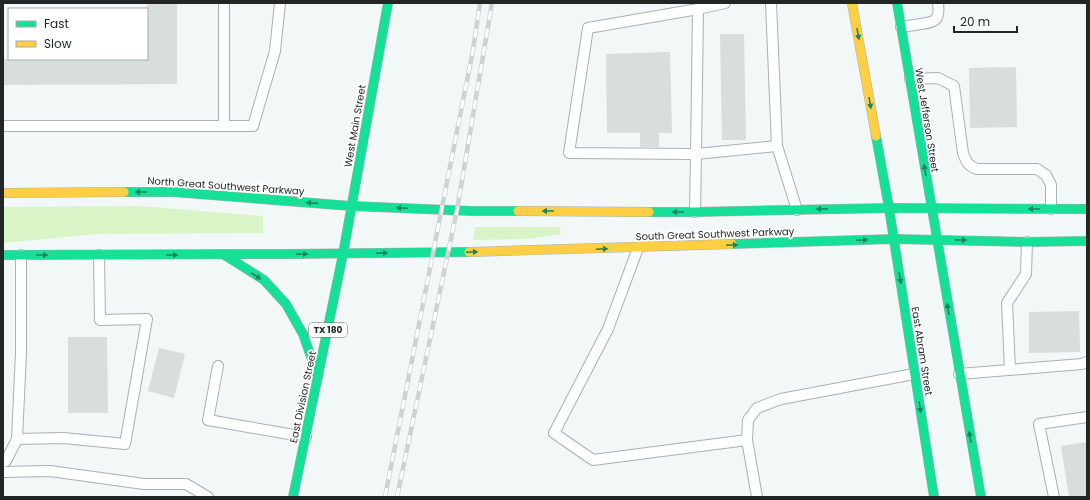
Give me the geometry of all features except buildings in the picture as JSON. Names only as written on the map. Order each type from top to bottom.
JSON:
[{"type":"main road","name":"West Main Street","points":[[343,254],[388,3]]},
{"type":"main road","points":[[852,3],[889,208]]},
{"type":"main road","name":"West Jefferson Street","points":[[897,3],[937,240]]},
{"type":"main road","name":"North Great Southwest Parkway","points":[[3,193],[173,192],[351,206]]},
{"type":"main road","points":[[351,206],[464,210],[695,212],[889,208],[1087,209]]},
{"type":"main road","name":"East Abram Street","points":[[889,208],[934,497]]},
{"type":"main road","name":"South Great Southwest Parkway","points":[[343,254],[638,248],[894,240],[1027,242],[1087,241]]},
{"type":"main road","points":[[937,240],[981,497]]},
{"type":"main road","points":[[223,254],[264,280],[286,304],[303,334],[318,377]]},
{"type":"main road","points":[[3,255],[343,254]]},
{"type":"main road","name":"East Division Street","points":[[293,497],[343,254]]},
{"type":"lane","points":[[224,3],[224,126]]},
{"type":"lane","points":[[3,126],[253,126],[275,51],[280,3]]},
{"type":"lane","points":[[725,3],[588,28],[569,153],[696,154],[777,146]]},
{"type":"lane","points":[[771,3],[777,146],[797,210]]},
{"type":"lane","points":[[901,27],[932,22],[937,18],[939,10],[938,3]]},
{"type":"lane","points":[[695,212],[698,9]]},
{"type":"lane","points":[[910,80],[938,78],[954,86],[963,153],[966,162],[977,169],[1037,169],[1046,175],[1051,185],[1051,209]]},
{"type":"lane","points":[[1010,370],[1007,303],[1026,274],[1027,242]]},
{"type":"lane","points":[[638,248],[608,329],[554,433],[593,460],[747,440]]},
{"type":"lane","points":[[3,462],[6,461],[18,440],[21,353],[21,255]]},
{"type":"lane","points":[[18,440],[63,438],[125,444],[148,319],[100,320],[99,255]]},
{"type":"lane","points":[[959,374],[1082,364],[1087,362]]},
{"type":"lane","points":[[218,366],[208,420],[306,437]]},
{"type":"lane","points":[[757,497],[747,440],[748,420],[757,408],[781,399],[914,374]]},
{"type":"lane","points":[[1054,497],[1039,424],[1087,417]]},
{"type":"lane","points":[[3,472],[50,471],[144,484],[186,484],[196,494],[208,497]]},
{"type":"green space","points":[[140,206],[263,216],[263,233],[96,234],[3,243],[3,207]]},
{"type":"green space","points":[[475,227],[560,227],[561,234],[527,239],[473,240]]},
{"type":"railway","points":[[385,497],[473,50],[480,3]]},
{"type":"railway","points":[[397,497],[457,210],[492,3]]},
{"type":"traffic: fast","points":[[293,497],[343,254],[388,3]]},
{"type":"traffic: fast","points":[[897,3],[981,497]]},
{"type":"traffic: fast","points":[[876,136],[889,208],[934,497]]},
{"type":"traffic: fast","points":[[124,192],[173,192],[351,206],[472,211],[518,211]]},
{"type":"traffic: fast","points":[[649,212],[889,208],[1087,209]]},
{"type":"traffic: fast","points":[[732,244],[894,239],[1027,242],[1087,241]]},
{"type":"traffic: fast","points":[[3,255],[469,252]]},
{"type":"traffic: fast","points":[[223,254],[264,280],[286,304],[303,334],[318,377]]},
{"type":"traffic: slow","points":[[852,3],[876,136]]},
{"type":"traffic: slow","points":[[3,193],[124,192]]},
{"type":"traffic: slow","points":[[518,211],[649,212]]},
{"type":"traffic: slow","points":[[469,252],[732,244]]}]
